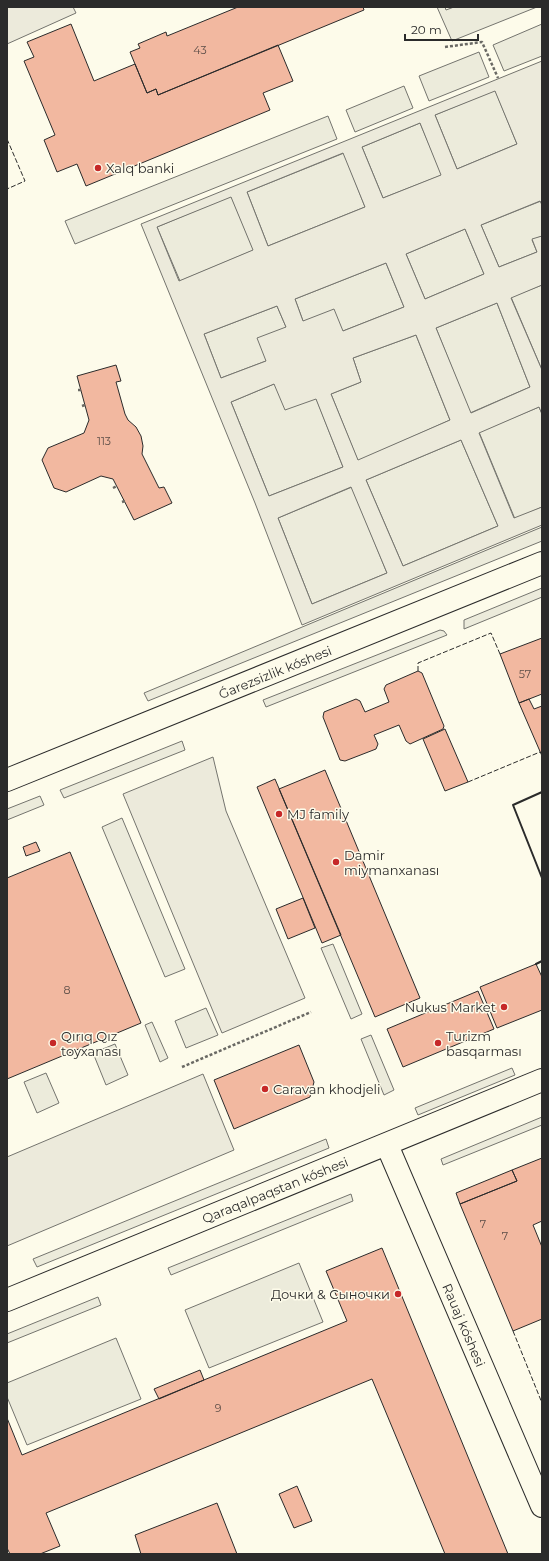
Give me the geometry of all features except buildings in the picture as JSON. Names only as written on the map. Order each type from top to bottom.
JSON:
[{"type":"street","name":"Ǵarezsizlik kóshesi","points":[[7,780],[542,563]]},
{"type":"street","name":"Qaraqalpaqstan kóshesi","points":[[7,1300],[542,1080]]},
{"type":"street","name":"Rauaj kóshesi","points":[[387,1145],[542,1506]]},
{"type":"path","points":[[445,46],[482,42],[498,78]]},
{"type":"path","points":[[113,488],[117,486]]},
{"type":"path","points":[[182,1067],[311,1012]]},
{"type":"shaded area","points":[[7,7],[73,7],[76,13],[7,44]]},
{"type":"shaded area","points":[[437,7],[445,7],[446,10],[454,7],[537,7],[452,41]]},
{"type":"shaded area","points":[[542,24],[542,56],[504,71],[493,45]]},
{"type":"shaded area","points":[[479,52],[489,77],[429,101],[419,76]]},
{"type":"shaded area","points":[[542,61],[542,205],[540,201],[481,225],[499,267],[537,252],[532,239],[542,236],[542,285],[511,298],[542,370],[542,414],[539,407],[479,433],[514,518],[542,507],[542,525],[302,625],[255,503],[141,224]],"holes":[[[495,91],[517,144],[457,169],[435,115]],[[420,123],[441,175],[383,198],[362,147]],[[343,153],[365,207],[268,246],[247,192]],[[231,197],[253,250],[179,281],[157,227]],[[465,229],[484,274],[425,299],[406,254]],[[386,263],[404,307],[343,331],[334,309],[303,321],[295,299]],[[497,303],[530,387],[471,413],[436,328]],[[277,306],[286,327],[257,338],[266,361],[221,378],[204,334]],[[416,335],[450,420],[358,460],[331,394],[361,382],[353,358]],[[274,384],[285,410],[316,399],[343,467],[269,496],[231,402]],[[461,440],[498,526],[403,566],[366,480]],[[351,487],[387,573],[312,604],[278,518]]]},
{"type":"shaded area","points":[[404,86],[413,108],[355,132],[346,110]]},
{"type":"shaded area","points":[[495,90],[517,144],[457,169],[435,115]]},
{"type":"shaded area","points":[[328,116],[337,139],[75,244],[65,221]]},
{"type":"shaded area","points":[[420,123],[442,175],[383,198],[362,147]]},
{"type":"shaded area","points":[[344,153],[365,207],[268,246],[247,192]]},
{"type":"shaded area","points":[[231,196],[254,250],[180,281],[157,227]]},
{"type":"shaded area","points":[[541,201],[542,236],[532,240],[537,252],[499,267],[481,225]]},
{"type":"shaded area","points":[[465,229],[484,274],[425,299],[406,254]]},
{"type":"shaded area","points":[[386,263],[404,307],[343,331],[303,321],[295,299]]},
{"type":"shaded area","points":[[542,285],[542,370],[511,297]]},
{"type":"shaded area","points":[[497,303],[530,387],[470,413],[436,328]]},
{"type":"shaded area","points":[[277,306],[286,327],[266,361],[221,378],[204,334]]},
{"type":"shaded area","points":[[416,335],[450,420],[358,461],[331,394],[361,382],[353,358]]},
{"type":"shaded area","points":[[274,384],[316,398],[343,467],[269,496],[231,402]]},
{"type":"shaded area","points":[[539,407],[542,414],[542,507],[515,519],[479,432]]},
{"type":"shaded area","points":[[461,440],[498,526],[403,566],[366,480]]},
{"type":"shaded area","points":[[352,487],[387,573],[312,604],[278,518]]},
{"type":"shaded area","points":[[542,527],[542,541],[148,701],[144,693]]},
{"type":"shaded area","points":[[542,588],[542,597],[464,629],[464,620]]},
{"type":"shaded area","points":[[440,630],[444,631],[447,635],[266,707],[263,700]]},
{"type":"shaded area","points":[[182,741],[185,750],[64,798],[60,790]]},
{"type":"shaded area","points":[[213,757],[226,811],[305,998],[222,1033],[123,794]]},
{"type":"shaded area","points":[[40,796],[44,805],[7,820],[7,809]]},
{"type":"shaded area","points":[[122,818],[185,969],[165,977],[102,827]]},
{"type":"shaded area","points":[[333,944],[362,1014],[351,1019],[321,948]]},
{"type":"shaded area","points":[[206,1008],[218,1035],[186,1048],[175,1021]]},
{"type":"shaded area","points":[[152,1022],[168,1058],[160,1062],[145,1025]]},
{"type":"shaded area","points":[[371,1035],[394,1090],[384,1095],[361,1039]]},
{"type":"shaded area","points":[[115,1044],[128,1075],[106,1085],[93,1053]]},
{"type":"shaded area","points":[[512,1068],[515,1075],[418,1115],[415,1108]]},
{"type":"shaded area","points":[[46,1073],[59,1103],[37,1113],[24,1082]]},
{"type":"shaded area","points":[[203,1074],[234,1150],[7,1246],[7,1157]]},
{"type":"shaded area","points":[[542,1117],[542,1125],[443,1165],[441,1159]]},
{"type":"shaded area","points":[[326,1139],[329,1148],[37,1267],[33,1259]]},
{"type":"shaded area","points":[[351,1194],[353,1201],[171,1275],[168,1268]]},
{"type":"shaded area","points":[[299,1263],[323,1322],[209,1368],[185,1310]]},
{"type":"shaded area","points":[[98,1297],[101,1305],[7,1343],[7,1334]]},
{"type":"shaded area","points":[[116,1338],[141,1399],[27,1445],[7,1397],[7,1383]]},
{"type":"fence","points":[[7,139],[25,181],[7,189]]},
{"type":"fence","points":[[418,671],[418,663],[491,633],[500,654]]},
{"type":"fence","points":[[468,782],[540,752]]},
{"type":"fence","points":[[513,1331],[542,1403]]},
{"type":"wall","points":[[542,792],[513,805],[542,878]]},
{"type":"wall","points":[[536,964],[542,961]]},
{"type":"place","name":"Xalq banki","points":[[98,168]]},
{"type":"place","name":"MJ family","points":[[279,814]]},
{"type":"place","name":"Damir miymanxanası","points":[[336,862]]},
{"type":"place","name":"Nukus Market","points":[[504,1007]]},
{"type":"place","name":"Qırıq Qız toyxanası","points":[[53,1043]]},
{"type":"place","name":"Turizm basqarması","points":[[438,1043]]},
{"type":"place","name":"Caravan khodjeli","points":[[265,1089]]},
{"type":"place","name":"Дочки & Сыночки","points":[[398,1294]]}]
